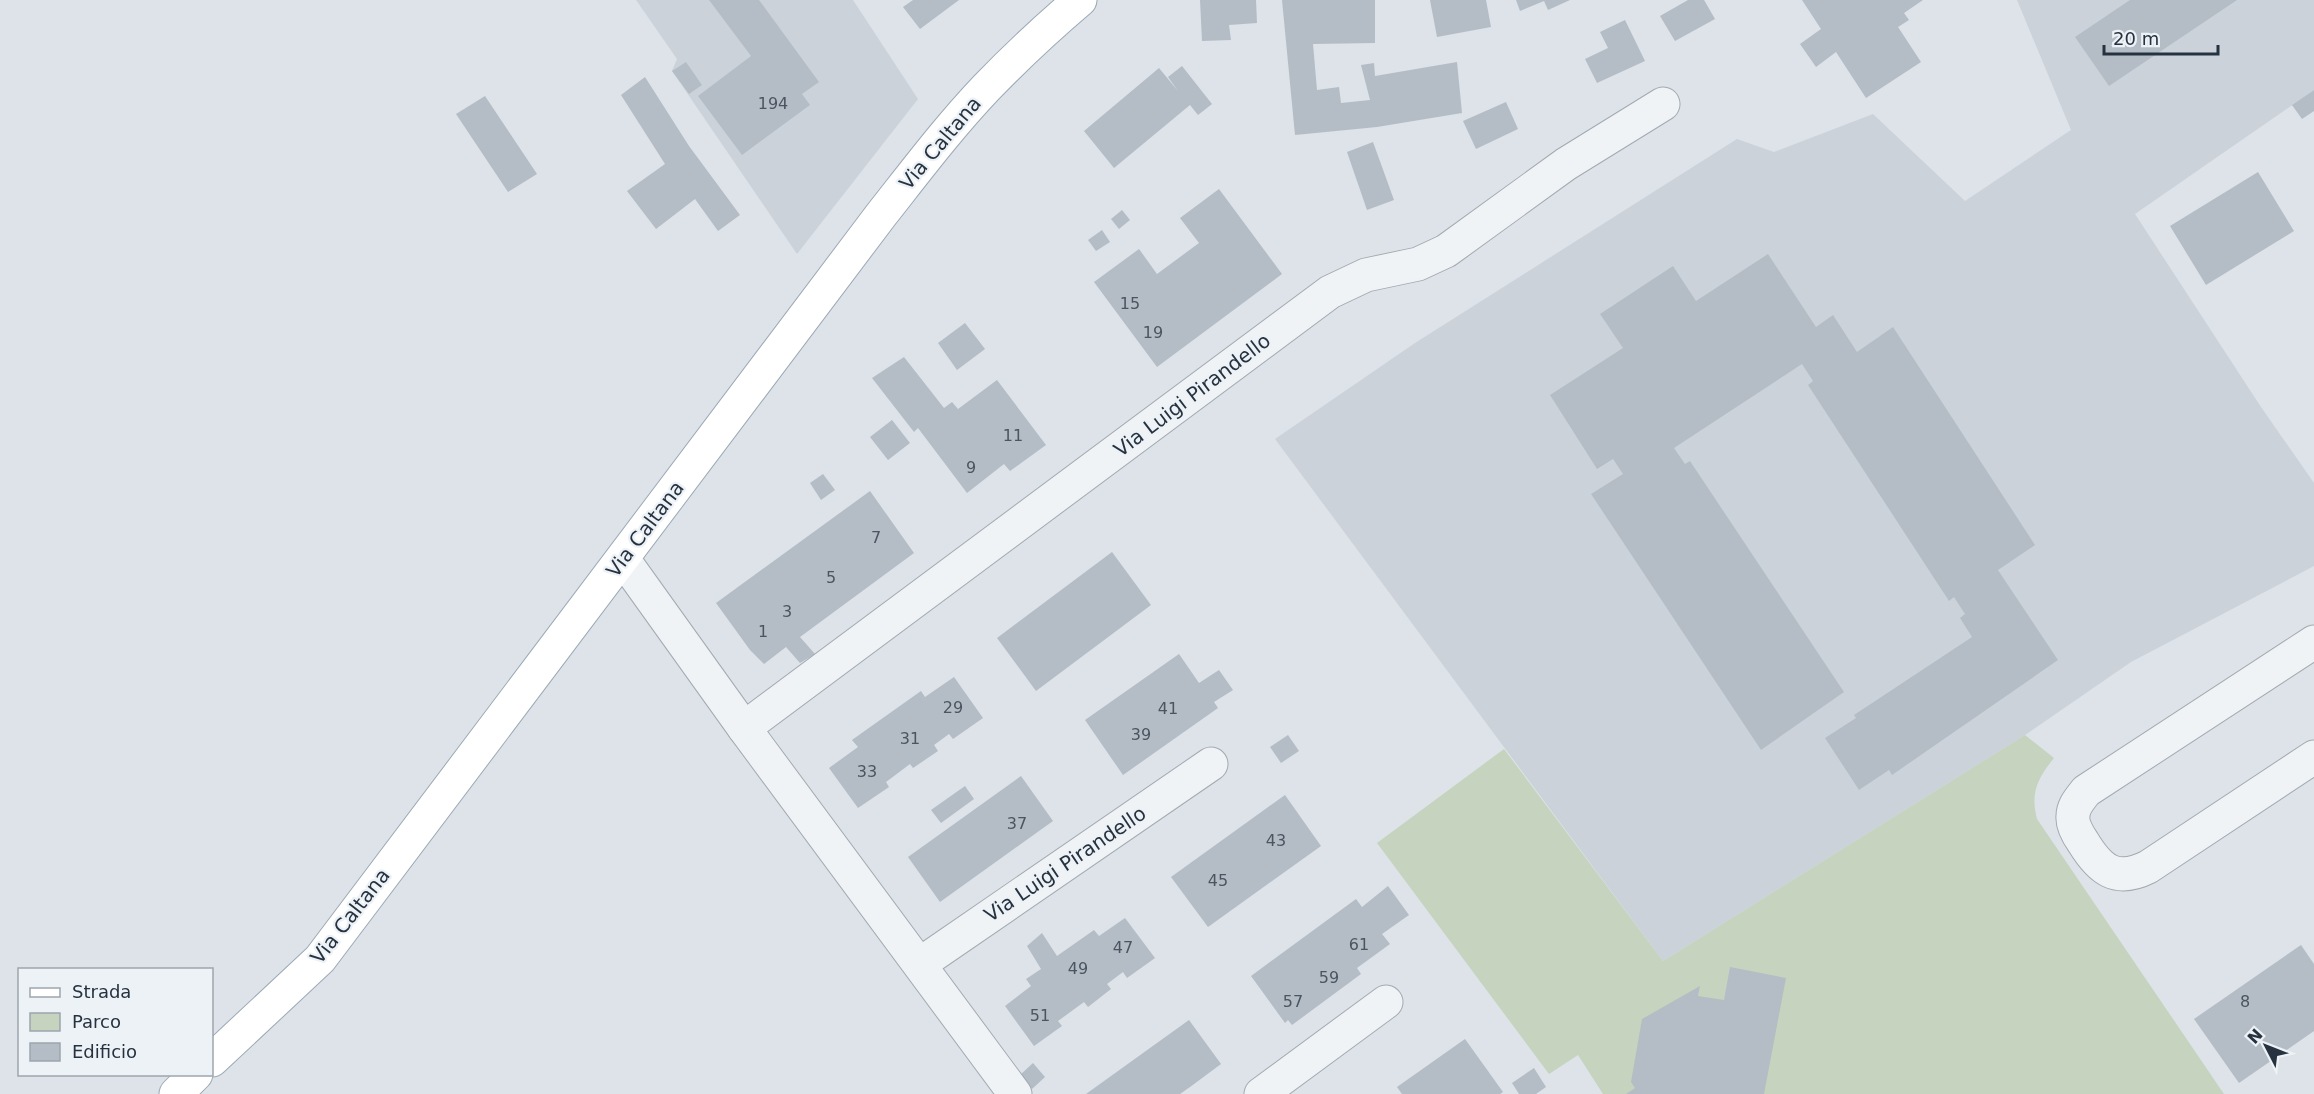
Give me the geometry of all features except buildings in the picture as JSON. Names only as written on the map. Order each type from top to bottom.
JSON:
[{"type":"main road","name":"Via Caltana","points":[[213,1059],[320,958],[881,215],[949,130],[1034,39],[1080,0]]},
{"type":"main road","points":[[176,1094],[194,1076]]},
{"type":"street","name":"Via Luigi Pirandello","points":[[744,728],[1330,292],[1366,274],[1418,264],[1446,251],[1566,164],[1663,104]]},
{"type":"street","points":[[622,559],[1015,1094]]},
{"type":"street","points":[[2309,657],[2086,791],[2076,803],[2072,817],[2078,834],[2098,864],[2114,873],[2132,875],[2158,861],[2314,758]]},
{"type":"street","name":"Via Luigi Pirandello","points":[[920,964],[1211,764]]},
{"type":"street","points":[[1261,1094],[1386,1002]]},
{"type":"shaded area","points":[[636,0],[853,0],[918,99],[797,254],[672,71],[677,59]]},
{"type":"shaded area","points":[[2017,0],[2314,0],[2314,90],[2135,214],[2261,407],[2314,483],[2314,566],[2131,662],[2025,735],[1663,961],[1275,439],[1415,343],[1737,139],[1774,152],[1873,114],[1965,201],[2071,130]]},
{"type":"green space","points":[[2025,735],[2054,758],[2040,779],[2035,793],[2037,819],[2224,1094],[1603,1094],[1578,1055],[1549,1074],[1377,843],[1504,749],[1663,961]]}]
